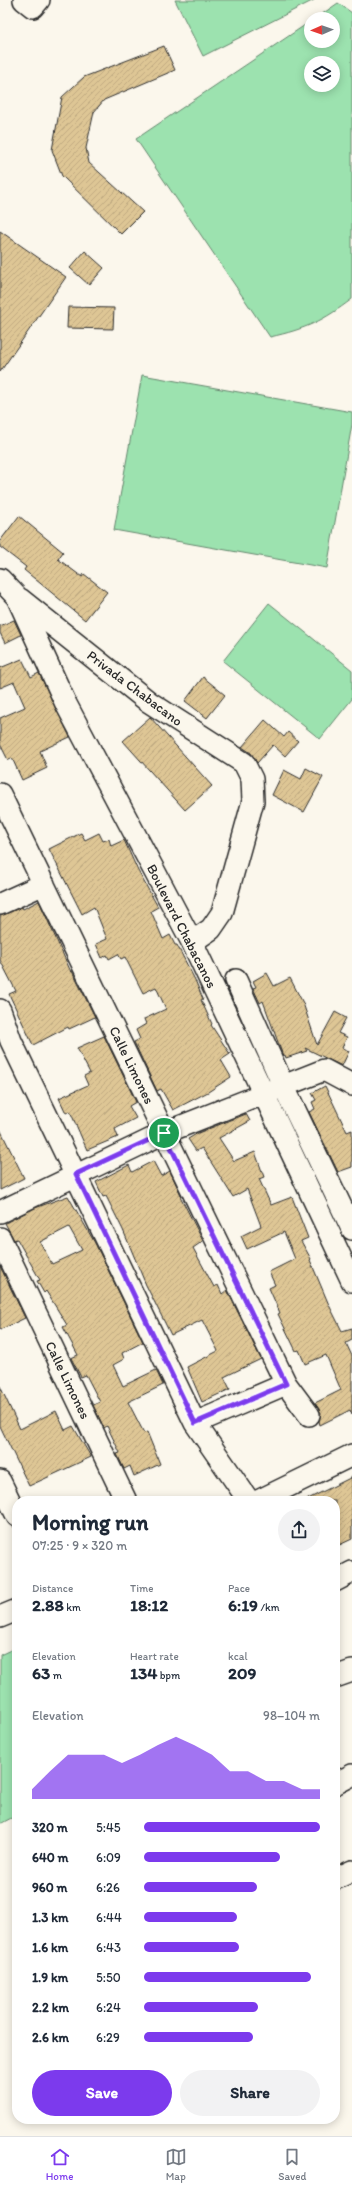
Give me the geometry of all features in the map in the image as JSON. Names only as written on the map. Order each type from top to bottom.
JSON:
[{"type":"street","points":[[24,0],[33,7],[39,0]]},
{"type":"street","name":"Boulevard Chabacanos","points":[[0,579],[17,597],[66,704],[192,942],[352,1281]]},
{"type":"street","name":"Privada Chabacano","points":[[17,597],[149,702],[244,763],[252,779],[253,800],[222,913],[211,929],[192,942]]},
{"type":"street","name":"Calle Limones","points":[[0,794],[286,1384],[309,1415]]},
{"type":"street","points":[[0,904],[44,884]]},
{"type":"street","name":"Boulevard Chabacanos","points":[[236,980],[283,1085],[352,1229]]},
{"type":"street","points":[[0,1010],[11,1041],[195,1423],[246,1496]]},
{"type":"street","points":[[0,1212],[76,1174],[164,1133],[324,1070],[352,1085]]},
{"type":"street","name":"Calle Limones","points":[[0,1238],[124,1496]]},
{"type":"street","points":[[195,1423],[286,1384]]},
{"type":"street","points":[[268,1496],[352,1455]]},
{"type":"street","points":[[0,1481],[12,1506]]},
{"type":"street","points":[[340,1578],[352,1572]]},
{"type":"street","points":[[0,1617],[12,1612]]},
{"type":"street","points":[[340,1675],[352,1671]]},
{"type":"street","points":[[340,1781],[352,1775]]},
{"type":"street","points":[[340,1877],[352,1871]]},
{"type":"green space","points":[[175,0],[314,0],[203,56]]},
{"type":"green space","points":[[338,3],[352,13],[352,299],[323,319],[294,331],[270,337],[136,139],[304,26],[304,48],[340,48],[340,12],[325,12]]},
{"type":"green space","points":[[142,375],[352,412],[352,424],[327,568],[114,530]]},
{"type":"green space","points":[[269,603],[352,670],[352,699],[320,739],[223,661]]},
{"type":"green space","points":[[12,1649],[12,1818],[0,1824],[0,1655]]},
{"type":"building","points":[[164,46],[175,70],[104,100],[94,112],[86,148],[89,163],[143,212],[121,234],[62,176],[52,150],[62,97],[84,77]]},
{"type":"building","points":[[0,231],[66,277],[0,372]]},
{"type":"building","points":[[85,251],[104,268],[89,285],[70,268]]},
{"type":"building","points":[[68,307],[114,308],[113,329],[67,328]]},
{"type":"building","points":[[19,516],[63,552],[58,559],[82,577],[84,574],[107,592],[85,620],[24,570],[26,567],[0,547],[0,541]]},
{"type":"building","points":[[14,620],[21,635],[5,643],[0,633],[0,626]]},
{"type":"building","points":[[22,659],[31,677],[39,673],[70,737],[40,751],[47,768],[22,780],[12,758],[8,760],[0,744],[0,718],[25,707],[14,682],[0,688],[0,668]]},
{"type":"building","points":[[203,677],[225,695],[207,718],[185,701]]},
{"type":"building","points":[[150,717],[212,786],[185,810],[123,741]]},
{"type":"building","points":[[265,720],[284,737],[288,732],[298,741],[285,756],[273,745],[257,763],[251,753],[242,747]]},
{"type":"building","points":[[306,768],[323,777],[304,812],[272,795],[284,770],[301,779]]},
{"type":"building","points":[[81,833],[85,840],[99,833],[103,841],[109,839],[111,846],[124,840],[138,871],[158,907],[151,911],[163,939],[170,935],[175,945],[177,945],[195,980],[203,999],[201,1000],[212,1024],[211,1025],[230,1054],[221,1060],[231,1077],[208,1092],[173,1110],[161,1089],[157,1091],[134,1042],[140,1039],[136,1030],[146,1024],[144,1019],[166,1009],[156,987],[143,993],[125,957],[121,959],[118,954],[109,959],[107,955],[102,958],[96,944],[107,939],[94,907],[82,914],[49,849]]},
{"type":"building","points":[[39,901],[71,972],[72,971],[95,1017],[69,1029],[68,1027],[33,1045],[9,994],[16,991],[0,960],[0,916],[22,907],[23,909]]},
{"type":"building","points":[[267,973],[274,986],[290,978],[303,1003],[317,1045],[335,1012],[346,1018],[338,1033],[347,1037],[342,1048],[349,1051],[342,1066],[305,1048],[307,1051],[286,1058],[285,1055],[283,1056],[263,1001],[260,1003],[253,988],[256,987],[253,981]]},
{"type":"building","points":[[104,1036],[136,1102],[129,1106],[136,1118],[115,1129],[118,1137],[87,1150],[70,1111],[66,1113],[59,1098],[88,1085],[84,1076],[90,1073],[77,1048]]},
{"type":"building","points":[[325,1086],[347,1132],[352,1130],[352,1167],[338,1172],[309,1112],[315,1109],[312,1102],[316,1100],[312,1093]]},
{"type":"building","points":[[246,1114],[250,1121],[219,1138],[234,1161],[255,1152],[264,1177],[259,1179],[271,1205],[292,1197],[308,1238],[301,1241],[311,1259],[310,1260],[329,1305],[342,1331],[352,1328],[352,1340],[346,1343],[352,1356],[352,1415],[350,1410],[320,1425],[319,1421],[321,1413],[315,1403],[341,1390],[326,1355],[305,1364],[299,1350],[296,1351],[278,1314],[280,1313],[269,1288],[275,1285],[269,1272],[295,1259],[284,1232],[247,1249],[241,1236],[261,1226],[247,1189],[233,1197],[202,1148],[196,1151],[188,1139],[198,1133]]},
{"type":"building","points":[[0,1129],[24,1178],[0,1190]]},
{"type":"building","points":[[153,1161],[161,1176],[170,1171],[181,1195],[180,1196],[203,1241],[193,1248],[214,1287],[218,1285],[222,1294],[227,1290],[261,1359],[224,1377],[230,1389],[202,1402],[187,1367],[218,1351],[202,1320],[171,1335],[146,1285],[123,1230],[106,1196],[103,1197],[96,1182],[129,1165],[132,1172]]},
{"type":"building","points":[[68,1196],[95,1243],[143,1342],[122,1353],[124,1359],[113,1365],[123,1386],[156,1370],[163,1385],[128,1402],[144,1433],[147,1432],[160,1464],[134,1476],[130,1466],[124,1469],[117,1454],[120,1453],[107,1426],[104,1428],[93,1405],[100,1402],[86,1375],[81,1377],[71,1358],[78,1355],[63,1327],[67,1325],[46,1291],[44,1293],[37,1281],[40,1280],[17,1239],[14,1240],[5,1223],[35,1208]],"holes":[[[69,1227],[82,1250],[52,1264],[40,1242]]]},
{"type":"building","points":[[0,1266],[25,1318],[0,1330]]},
{"type":"building","points":[[0,1386],[20,1429],[56,1411],[65,1430],[73,1426],[91,1457],[29,1486],[0,1426]]},
{"type":"building","points":[[352,1477],[352,1539],[340,1545],[340,1496],[314,1496]]},
{"type":"route","points":[[164,1133],[286,1384],[195,1423],[76,1174],[164,1133]]}]
